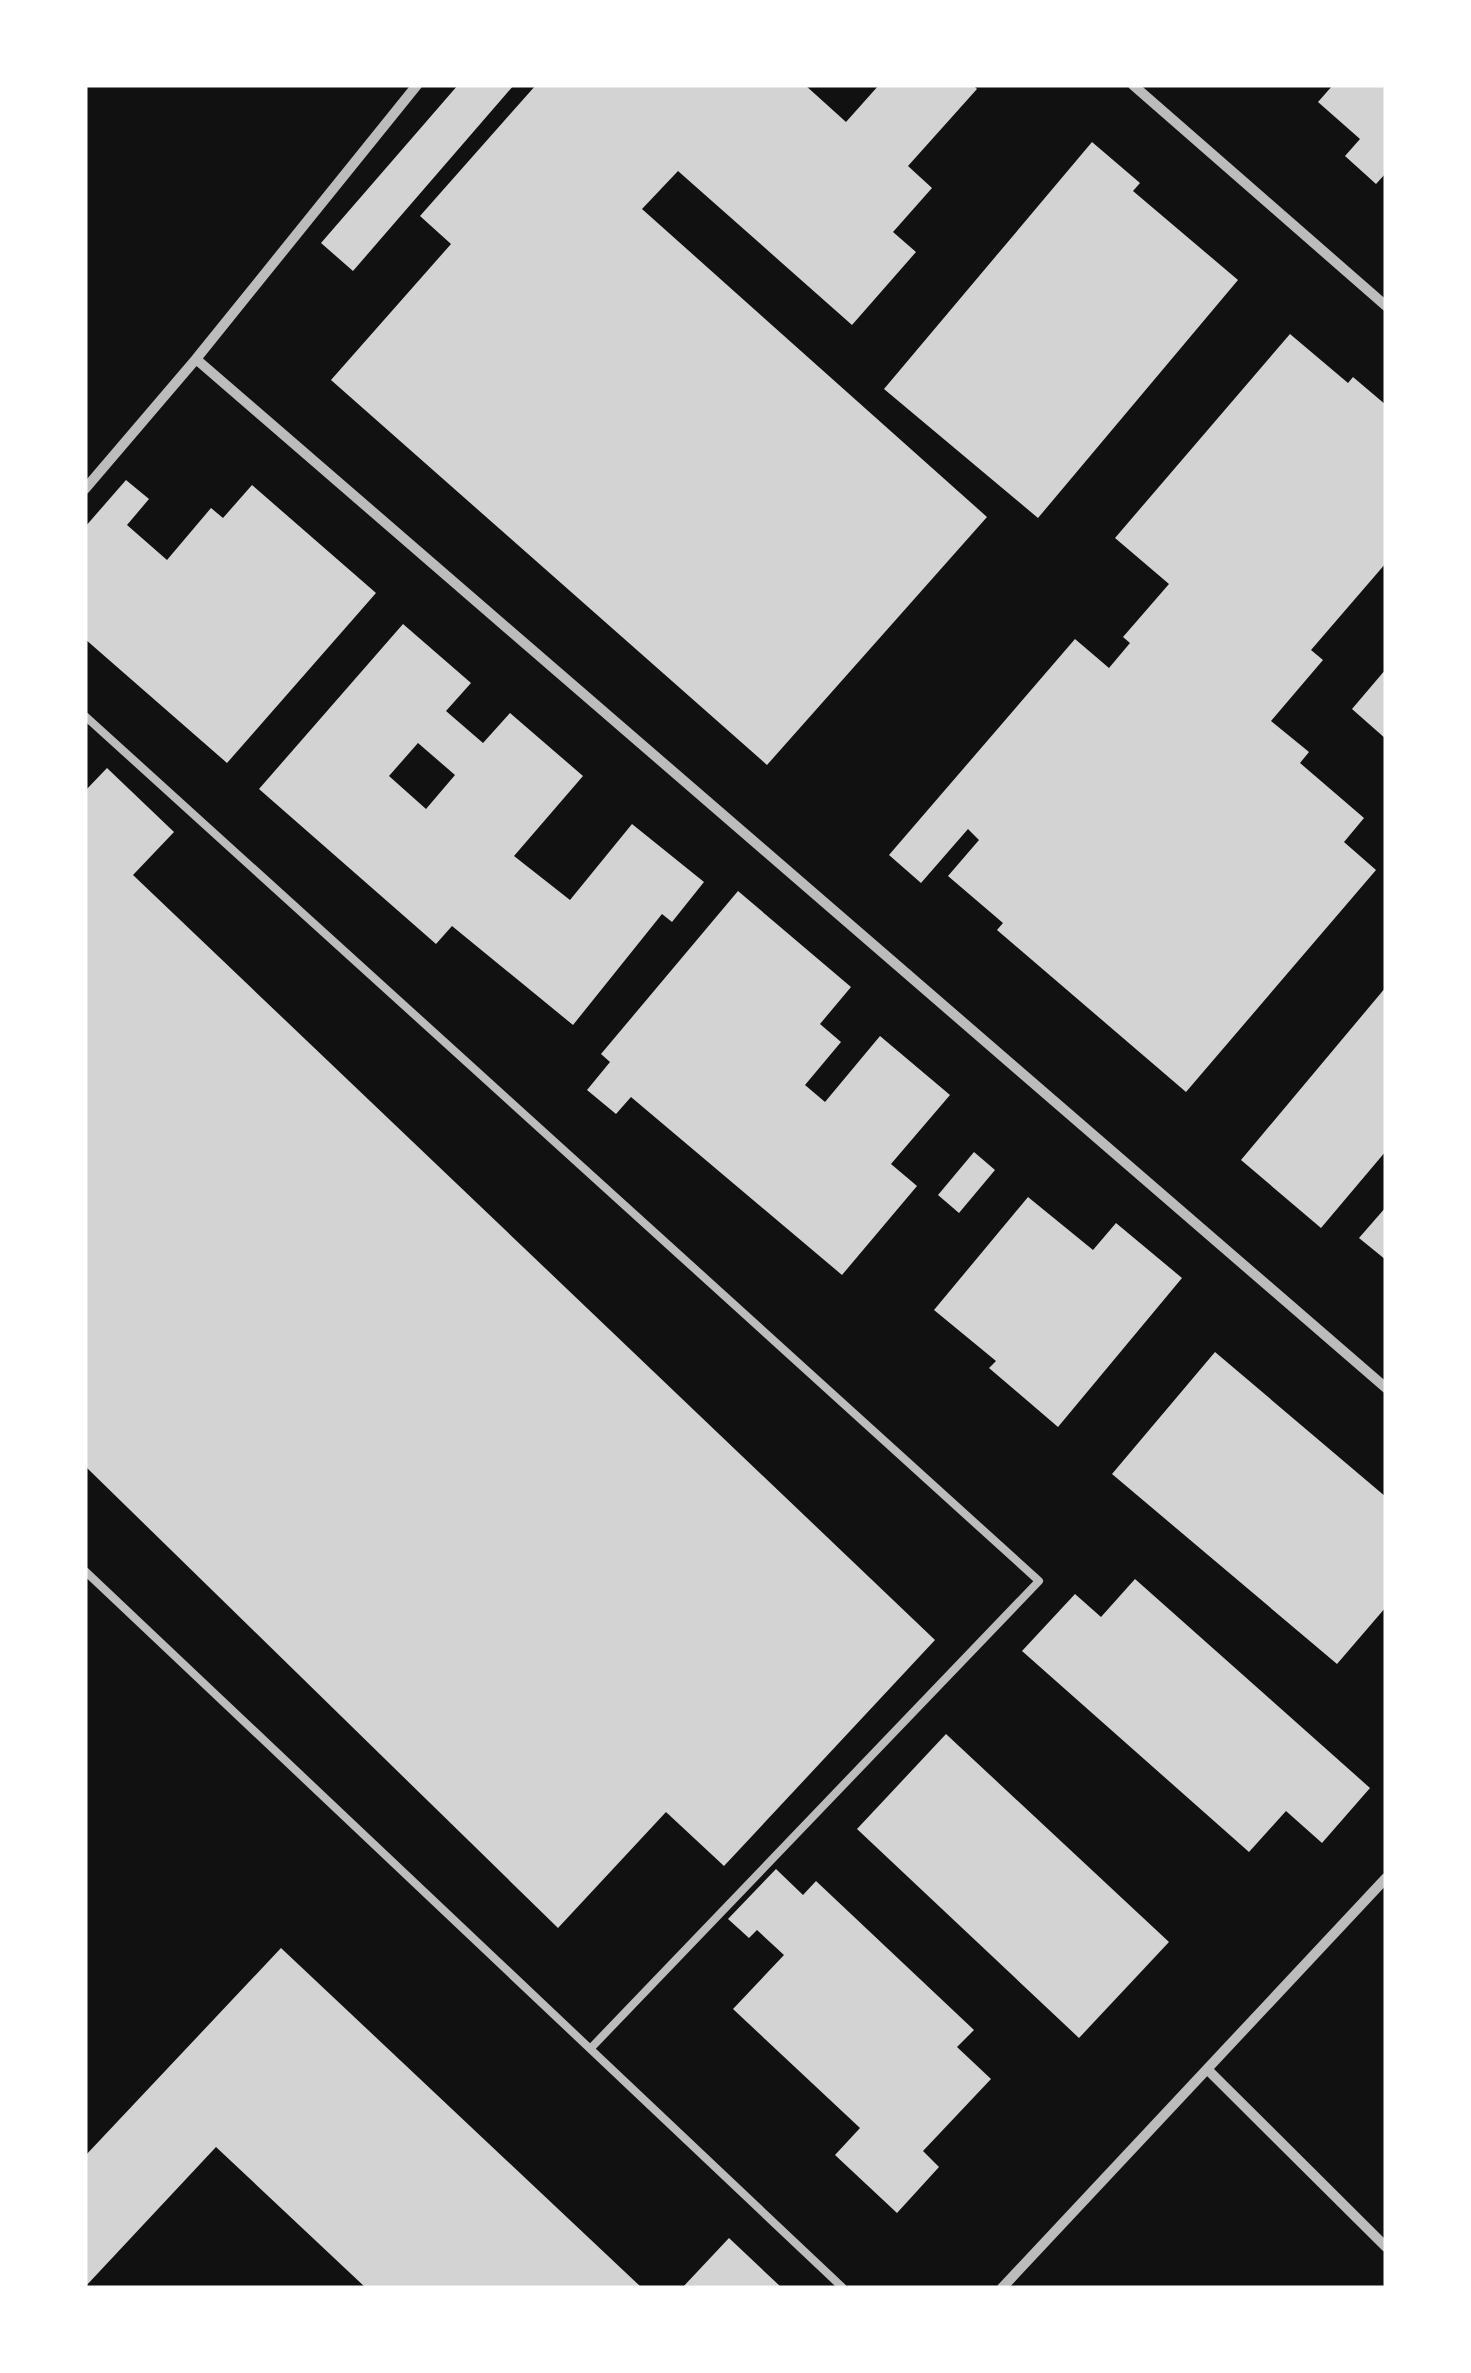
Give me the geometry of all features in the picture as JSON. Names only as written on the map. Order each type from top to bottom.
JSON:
[{"type":"street","points":[[85,489],[196,359],[417,85]]},
{"type":"street","points":[[1133,85],[1386,306]]},
{"type":"street","points":[[196,359],[1386,1388]]},
{"type":"street","points":[[1002,2288],[1386,1878]]},
{"type":"street","points":[[1208,2070],[1386,2247]]},
{"type":"lane","points":[[85,716],[1039,1580],[591,2048]]},
{"type":"lane","points":[[85,1571],[843,2288]]},
{"type":"building","points":[[458,85],[514,85],[353,271],[321,243]]},
{"type":"building","points":[[536,85],[805,85],[846,122],[879,85],[973,85],[977,89],[908,166],[932,188],[893,232],[916,252],[852,325],[678,171],[642,209],[987,517],[767,765],[331,380],[451,244],[420,216]]},
{"type":"building","points":[[1333,85],[1386,85],[1386,173],[1376,184],[1345,156],[1360,139],[1318,102]]},
{"type":"building","points":[[1092,142],[1140,183],[1133,191],[1238,280],[1038,518],[884,389]]},
{"type":"building","points":[[1290,334],[1348,383],[1353,377],[1386,405],[1386,563],[1311,650],[1323,660],[1271,721],[1309,752],[1300,763],[1364,818],[1344,842],[1376,870],[1186,1092],[997,930],[1003,923],[948,876],[979,840],[968,829],[921,883],[889,855],[1075,639],[1109,668],[1130,643],[1123,637],[1169,584],[1115,538]]},
{"type":"building","points":[[126,480],[149,499],[127,525],[167,560],[211,508],[223,518],[252,485],[376,593],[227,763],[85,639],[85,527]]},
{"type":"building","points":[[403,624],[471,683],[446,711],[483,743],[510,713],[583,776],[514,856],[570,900],[632,824],[704,882],[672,922],[662,914],[573,1025],[452,926],[436,944],[259,789]],"holes":[[[418,743],[455,775],[426,809],[389,776]]]},
{"type":"building","points":[[1386,669],[1386,739],[1352,709]]},
{"type":"building","points":[[107,768],[174,832],[133,875],[935,1640],[724,1866],[666,1812],[558,1928],[85,1466],[85,791]]},
{"type":"building","points":[[738,891],[851,987],[820,1024],[841,1042],[805,1085],[825,1102],[880,1036],[950,1095],[891,1164],[917,1186],[842,1275],[631,1097],[616,1114],[587,1090],[610,1062],[601,1054]]},
{"type":"building","points":[[1386,987],[1386,1151],[1321,1228],[1241,1160]]},
{"type":"building","points":[[974,1152],[995,1170],[959,1213],[938,1195]]},
{"type":"building","points":[[1028,1197],[1093,1250],[1116,1223],[1182,1278],[1058,1427],[989,1368],[996,1361],[934,1310]]},
{"type":"building","points":[[1386,1207],[1386,1260],[1359,1238]]},
{"type":"building","points":[[1215,1352],[1386,1497],[1386,1607],[1337,1664],[1112,1474]]},
{"type":"building","points":[[1135,1579],[1370,1788],[1322,1843],[1286,1811],[1249,1852],[1022,1651],[1075,1594],[1101,1617]]},
{"type":"building","points":[[946,1734],[1169,1942],[1079,2038],[857,1829]]},
{"type":"building","points":[[776,1869],[803,1895],[816,1881],[974,2030],[957,2047],[991,2079],[923,2151],[939,2167],[897,2213],[835,2155],[860,2128],[733,2009],[784,1955],[757,1930],[749,1938],[728,1919]]},
{"type":"building","points":[[281,1948],[642,2288],[366,2288],[216,2147],[85,2287],[85,2156]]},
{"type":"building","points":[[729,2238],[782,2288],[682,2288]]}]
